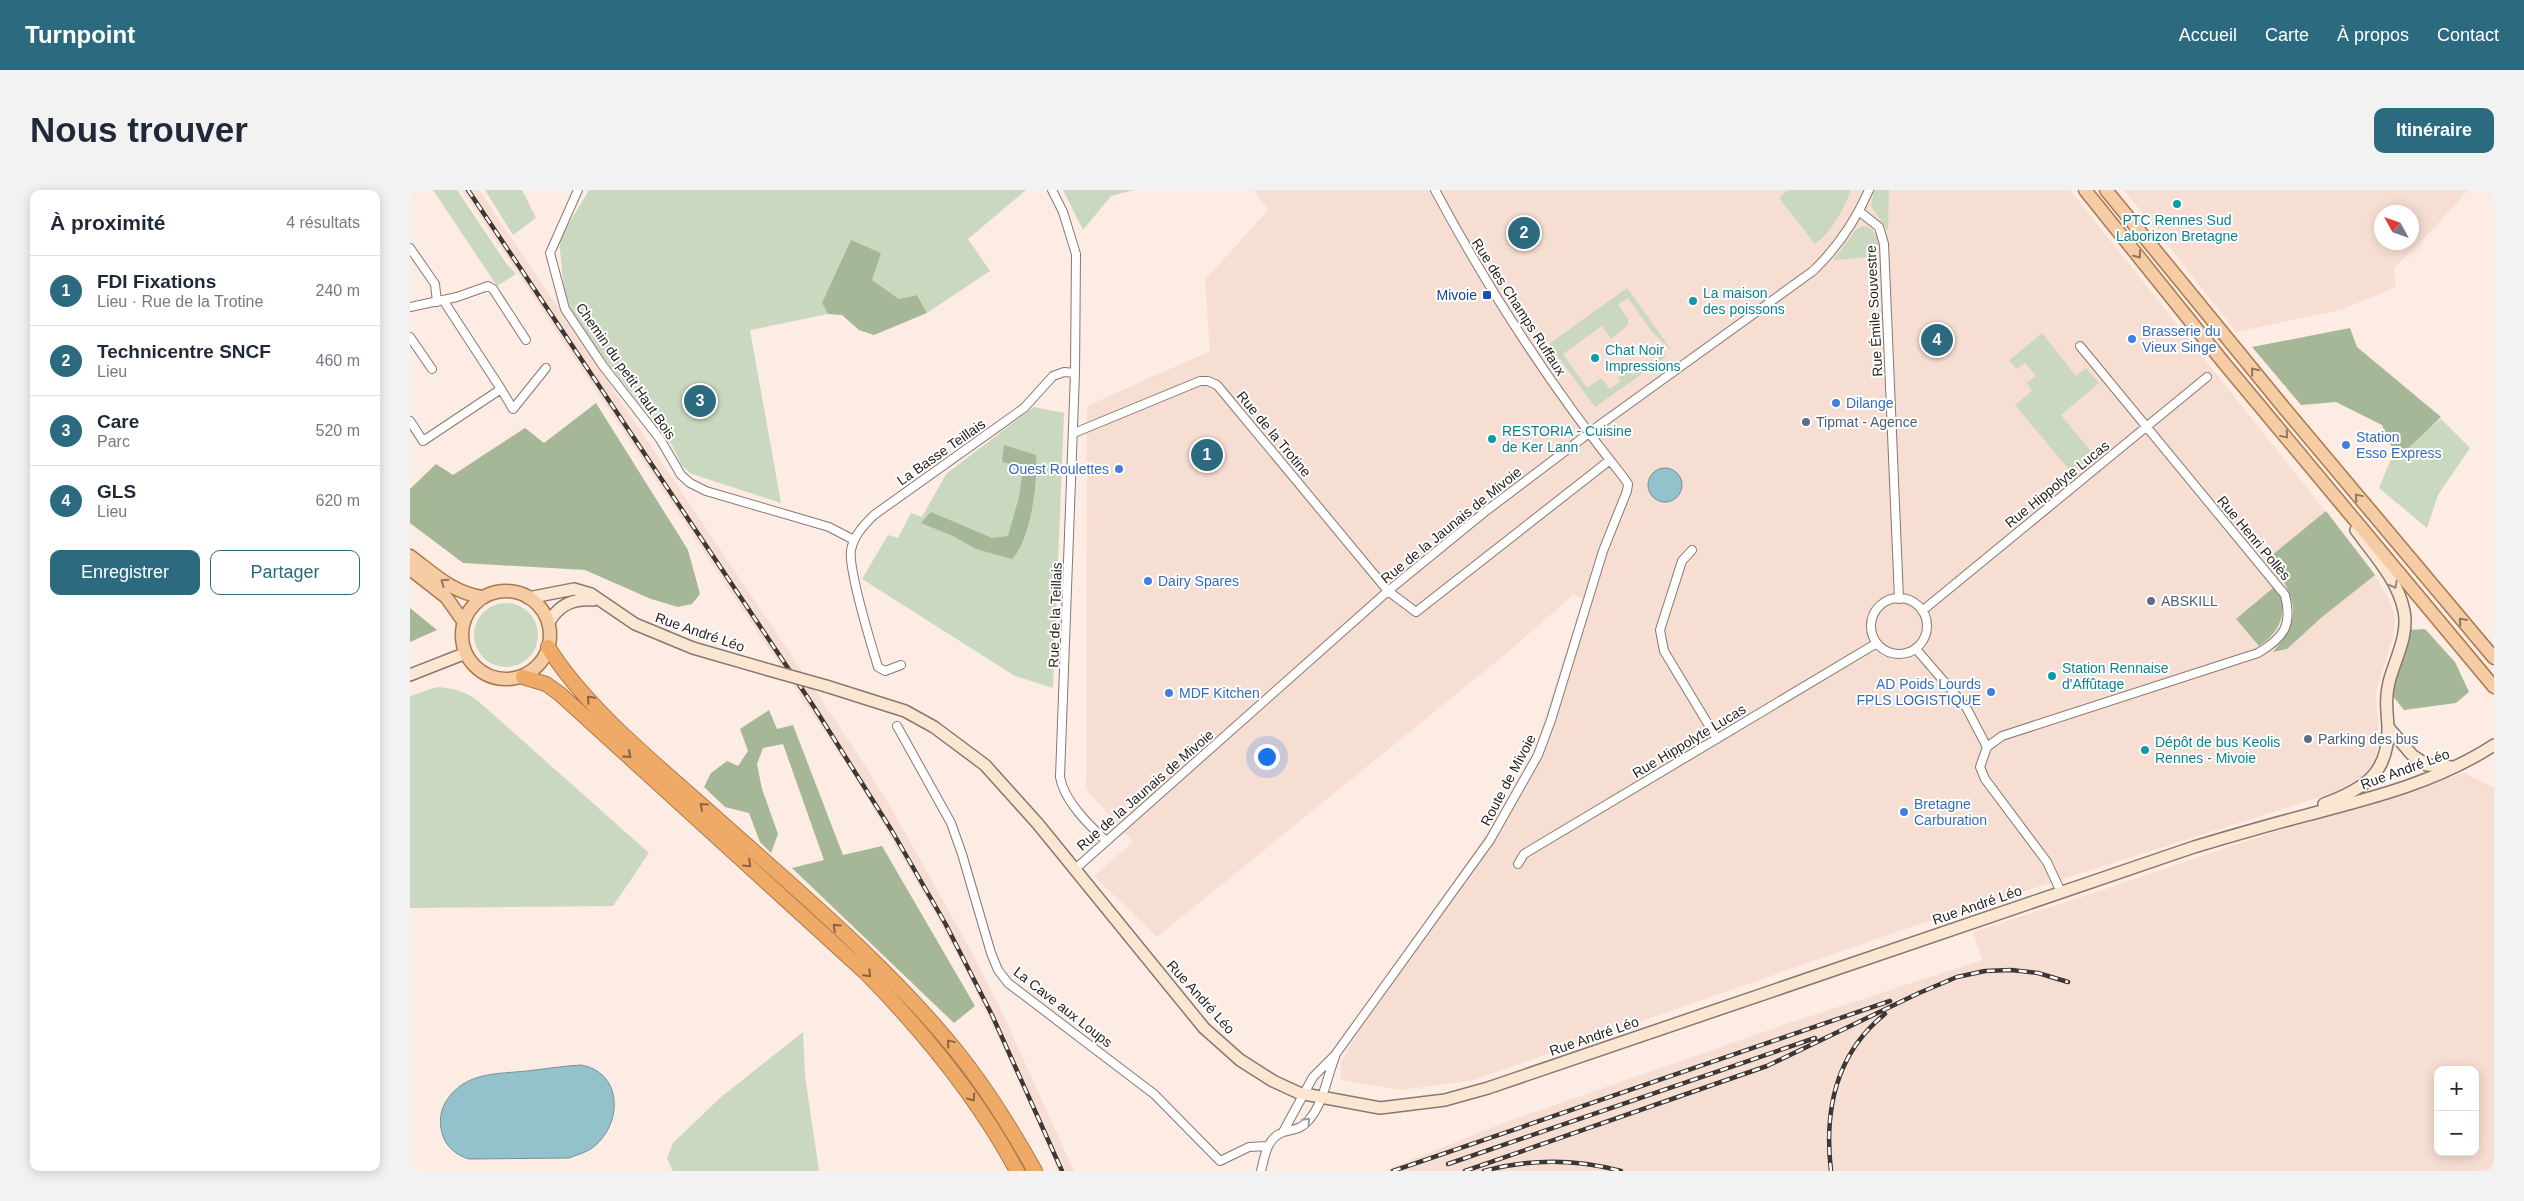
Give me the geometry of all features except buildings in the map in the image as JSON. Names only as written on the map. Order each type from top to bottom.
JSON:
[{"type":"highway","points":[[548,647],[571,678],[619,729],[874,962],[920,1009],[955,1050],[982,1086],[1035,1171]]},
{"type":"highway","points":[[522,677],[546,684],[560,694],[865,972],[949,1065],[1014,1167]]},
{"type":"main road","points":[[2085,190],[2224,363],[2494,687]]},
{"type":"main road","points":[[2106,190],[2297,424],[2494,658]]},
{"type":"main road","points":[[410,556],[453,588],[463,593],[482,597],[506,590],[520,593],[538,606],[548,624],[548,647],[538,665],[522,677],[498,679],[484,674],[466,652],[461,634],[464,621],[482,597]]},
{"type":"main road","points":[[410,569],[446,597],[464,621]]},
{"type":"street","name":"Chemin du petit Haut Bois","points":[[578,190],[550,253],[563,303],[571,320],[603,366],[657,435],[681,475],[690,483],[706,491],[829,526],[854,540]]},
{"type":"street","points":[[1052,190],[1063,212],[1076,254],[1075,373]]},
{"type":"street","name":"Rue des Champs Ruffaux","points":[[1435,190],[1482,275],[1589,433]]},
{"type":"street","name":"Rue de la Jaunais de Mivoie","points":[[1074,870],[1388,591],[1486,511],[1589,433],[1814,272],[1834,251],[1860,212],[1869,190]]},
{"type":"street","name":"Rue Émile Souvestre","points":[[1860,212],[1879,226],[1884,244],[1899,598]]},
{"type":"street","points":[[410,248],[435,284],[440,301],[513,410],[546,368]]},
{"type":"street","points":[[410,307],[440,301],[488,286],[493,289],[526,340]]},
{"type":"street","points":[[410,337],[432,370]]},
{"type":"street","name":"Rue Henri Pollès","points":[[1987,747],[2002,736],[2258,653],[2278,641],[2288,619],[2285,596],[2080,346]]},
{"type":"street","name":"La Basse Teillais","points":[[854,540],[874,515],[1015,415],[1033,399],[1053,376],[1064,372],[1075,373]]},
{"type":"street","name":"Rue de la Teillais","points":[[1075,373],[1060,777],[1062,788],[1068,797],[1106,841]]},
{"type":"street","name":"Rue Hippolyte Lucas","points":[[1922,611],[2207,377]]},
{"type":"street","name":"Rue de la Trotine","points":[[1074,433],[1200,381],[1208,381],[1217,385],[1388,591],[1416,612],[1610,460]]},
{"type":"street","points":[[410,421],[423,441],[500,389]]},
{"type":"street","name":"Route de Mivoie","points":[[1283,1132],[1312,1077],[1335,1055],[1490,840],[1514,801],[1538,755],[1551,720],[1603,551],[1627,491],[1628,484],[1589,433]]},
{"type":"street","points":[[2307,815],[2324,804],[2352,794],[2371,780],[2382,763],[2388,727],[2385,703],[2402,643],[2405,613],[2399,594],[2389,576],[2354,526],[2351,514]]},
{"type":"street","points":[[854,540],[851,552],[851,565],[878,666],[885,671],[901,665]]},
{"type":"street","points":[[1692,550],[1682,560],[1660,630],[1664,651],[1718,739]]},
{"type":"street","name":"Rue André Léo","points":[[528,598],[574,589],[591,594],[635,624],[693,648],[905,711],[934,727],[984,765],[1010,791],[1204,1028],[1240,1060],[1273,1082],[1303,1094],[1380,1108],[1445,1100],[1488,1088],[2194,848],[2307,815],[2388,795],[2455,767],[2494,745]]},
{"type":"street","points":[[1899,598],[1909,600],[1922,611],[1927,623],[1926,633],[1916,649],[1906,654],[1895,654],[1885,650],[1877,643],[1872,629],[1874,614],[1880,606],[1889,600],[1899,598]]},
{"type":"street","points":[[548,624],[558,609],[572,601],[578,599],[598,600]]},
{"type":"street","name":"Rue Hippolyte Lucas","points":[[1518,864],[1524,854],[1877,643]]},
{"type":"street","points":[[1916,649],[1966,707],[1987,747],[1980,767],[1985,779],[2047,862],[2061,892]]},
{"type":"street","points":[[410,675],[466,652]]},
{"type":"street","name":"La Cave aux Loups","points":[[897,726],[951,823],[991,953],[1003,976],[1021,993],[1154,1094],[1220,1161],[1249,1147],[1267,1146]]},
{"type":"street","points":[[2388,727],[2413,756],[2427,765],[2455,767]]},
{"type":"street","name":"Route de Mivoie","points":[[1283,1132],[1302,1127],[1314,1114],[1322,1098],[1327,1076],[1335,1055]]},
{"type":"street","points":[[1262,1170],[1267,1146],[1283,1132]]},
{"type":"shaded area","points":[[462,190],[479,190],[865,765],[901,825],[971,951],[1001,1010],[1074,1171],[1058,1171],[1023,1089],[973,985],[937,917],[860,785]]},
{"type":"shaded area","points":[[1254,190],[2070,190],[2370,567],[2390,601],[2395,619],[2393,637],[2376,692],[2379,743],[2375,761],[2365,776],[2333,793],[1902,930],[1470,1081],[1401,1090],[1340,1080],[1342,1060],[1392,972],[1510,799],[1534,752],[1583,598],[1573,595],[1507,653],[1157,937],[1094,876],[1133,842],[1086,789],[1087,406],[1210,351],[1205,280],[1268,210]]},
{"type":"shaded area","points":[[2124,190],[2468,190],[2419,243],[2419,205],[2374,205],[2374,250],[2412,250],[2394,268],[2396,287],[2341,310],[2236,332]]},
{"type":"shaded area","points":[[2464,773],[2494,788],[2494,1171],[1383,1171],[1506,1122],[1789,1023],[1982,960],[1973,932],[2234,845]]},
{"type":"green space","points":[[433,190],[457,190],[506,263],[516,274],[497,286]]},
{"type":"green space","points":[[485,190],[522,190],[536,218],[513,235]]},
{"type":"green space","points":[[589,190],[1026,190],[968,239],[990,271],[927,313],[917,295],[899,299],[872,280],[822,303],[828,314],[750,330],[781,503],[692,474],[682,466],[672,445],[603,357],[573,315],[564,290],[559,240]]},
{"type":"green space","points":[[1063,190],[1134,190],[1111,196],[1083,230]]},
{"type":"green space","points":[[1788,190],[1851,190],[1832,226],[1815,244],[1779,198]]},
{"type":"green space","points":[[1874,190],[1889,190],[1888,231],[1871,206]]},
{"type":"green space","points":[[1863,226],[1872,231],[1879,245],[1873,245],[1872,257],[1833,260],[1856,230]]},
{"type":"green space","points":[[851,240],[881,253],[872,280],[899,299],[917,295],[927,313],[874,335],[859,330],[842,315],[828,314],[822,303]]},
{"type":"green space","points":[[1627,288],[1673,352],[1653,333],[1628,298],[1618,304],[1628,319],[1628,325],[1611,339],[1602,326],[1563,354],[1587,388],[1601,378],[1610,389],[1621,381],[1618,378],[1628,370],[1633,375],[1659,357],[1655,351],[1659,351],[1666,357],[1595,407],[1549,344]]},
{"type":"green space","points":[[2350,328],[2357,347],[2441,417],[2397,459],[2382,425],[2336,402],[2301,405],[2252,347]]},
{"type":"green space","points":[[2042,333],[2076,376],[2086,368],[2099,383],[2061,415],[2094,455],[2072,473],[2015,405],[2032,391],[2027,383],[2036,376],[2025,363],[2017,369],[2009,361]]},
{"type":"green space","points":[[596,403],[688,550],[700,594],[692,604],[678,607],[651,599],[585,570],[463,563],[410,523],[410,489],[436,464],[453,475],[525,428],[544,443]]},
{"type":"green space","points":[[1034,407],[1064,413],[1053,688],[1015,676],[862,579],[888,535],[898,538],[911,513],[922,517],[946,474]]},
{"type":"green space","points":[[2441,419],[2470,448],[2438,495],[2427,528],[2379,488],[2393,454]]},
{"type":"green space","points":[[1004,445],[1036,455],[1036,480],[1032,510],[1024,538],[1019,550],[1012,559],[976,549],[953,536],[921,523],[931,512],[992,538],[1008,536],[1019,497],[1023,467],[1002,462]]},
{"type":"green space","points":[[2326,511],[2375,575],[2322,617],[2287,649],[2273,652],[2284,638],[2290,625],[2293,615],[2293,604],[2271,556]]},
{"type":"green space","points":[[2273,588],[2282,599],[2281,620],[2275,632],[2259,646],[2236,619]]},
{"type":"green space","points":[[506,603],[524,609],[532,617],[538,635],[532,653],[524,661],[506,667],[488,661],[480,653],[474,635],[480,617],[488,609]]},
{"type":"green space","points":[[410,608],[437,630],[410,642]]},
{"type":"green space","points":[[2425,629],[2455,662],[2469,692],[2456,703],[2404,710],[2392,695],[2410,630]]},
{"type":"green space","points":[[437,687],[459,691],[478,701],[649,853],[613,906],[410,908],[410,696]]},
{"type":"green space","points":[[769,710],[777,729],[793,725],[843,855],[882,846],[975,1006],[954,1023],[792,868],[824,860],[783,744],[763,748],[757,764],[762,789],[778,834],[771,853],[760,842],[749,813],[725,807],[704,787],[711,773],[727,761],[738,766],[748,751],[740,729]]},
{"type":"green space","points":[[803,1032],[805,1076],[819,1171],[673,1171],[667,1158],[673,1143],[721,1097]]},
{"type":"water","points":[[1665,468],[1677,473],[1682,485],[1677,497],[1665,502],[1653,497],[1648,485],[1653,473]]},
{"type":"water","points":[[581,1065],[594,1069],[604,1077],[610,1086],[614,1098],[611,1122],[605,1134],[591,1149],[569,1158],[469,1159],[460,1156],[446,1142],[441,1129],[440,1120],[442,1112],[447,1100],[463,1084],[472,1079],[493,1074]]},
{"type":"railway","points":[[468,190],[814,707],[892,831],[945,923],[992,1015],[1062,1171]]},
{"type":"railway","points":[[1465,1171],[1767,1066],[1919,993],[1957,977],[1985,971],[2011,970],[2038,973],[2068,982]]},
{"type":"railway","points":[[1393,1171],[1890,1001]]},
{"type":"railway","points":[[1831,1171],[1829,1127],[1837,1085],[1844,1065],[1854,1047],[1885,1014]]},
{"type":"railway","points":[[1448,1164],[1815,1038]]},
{"type":"railway","points":[[1484,1171],[1518,1164],[1552,1162],[1587,1164],[1621,1171]]},
{"type":"place","name":"PTC Rennes Sud Laborizon Bretagne","points":[[2177,204]]},
{"type":"place","name":"Technicentre SNCF","points":[[1524,233]]},
{"type":"place","name":"Mivoie","points":[[1487,295]]},
{"type":"place","name":"La maison des poissons","points":[[1693,301]]},
{"type":"place","name":"Brasserie du Vieux Singe","points":[[2132,339]]},
{"type":"place","name":"GLS","points":[[1937,340]]},
{"type":"place","name":"Chat Noir Impressions","points":[[1595,358]]},
{"type":"place","name":"Care","points":[[700,401]]},
{"type":"place","name":"Dilange","points":[[1836,403]]},
{"type":"place","name":"Tipmat - Agence","points":[[1806,422]]},
{"type":"place","name":"RESTORIA - Cuisine de Ker Lann","points":[[1492,439]]},
{"type":"place","name":"Station Esso Express","points":[[2346,445]]},
{"type":"place","name":"FDI Fixations","points":[[1207,455]]},
{"type":"place","name":"Ouest Roulettes","points":[[1119,469]]},
{"type":"place","name":"Dairy Spares","points":[[1148,581]]},
{"type":"place","name":"ABSKILL","points":[[2151,601]]},
{"type":"place","name":"Station Rennaise d'Affûtage","points":[[2052,676]]},
{"type":"place","name":"AD Poids Lourds FPLS LOGISTIQUE","points":[[1991,692]]},
{"type":"place","name":"MDF Kitchen","points":[[1169,693]]},
{"type":"place","name":"Parking des bus","points":[[2308,739]]},
{"type":"place","name":"Dépôt de bus Keolis Rennes - Mivoie","points":[[2145,750]]},
{"type":"place","name":"Bretagne Carburation","points":[[1904,812]]}]
